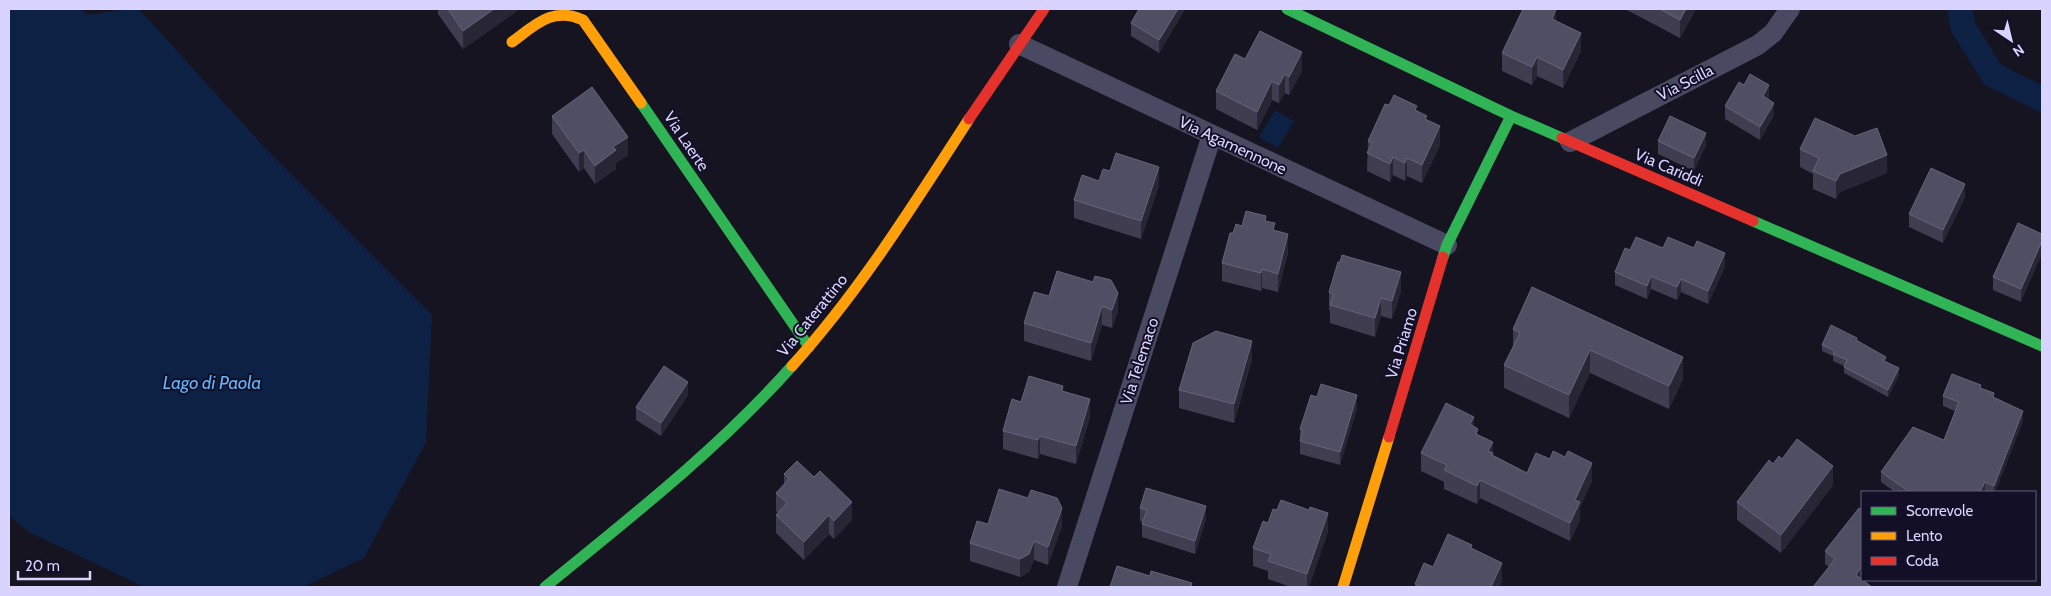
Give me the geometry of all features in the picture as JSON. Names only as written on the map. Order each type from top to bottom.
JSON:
[{"type":"street","name":"Via Caterattino","points":[[550,586],[725,436],[763,399],[808,347],[896,232],[1044,9]]},
{"type":"street","name":"Via Cariddi","points":[[1287,9],[1511,116],[2042,346]]},
{"type":"street","name":"Via Scilla","points":[[1570,142],[1758,45],[1772,33],[1790,9]]},
{"type":"street","name":"Via Laerte","points":[[512,42],[537,24],[554,15],[569,14],[583,20],[808,347]]},
{"type":"street","name":"Via Agamennone","points":[[1019,44],[1447,245]]},
{"type":"street","name":"Via Priamo","points":[[1343,587],[1447,245],[1511,116]]},
{"type":"street","name":"Via Telemaco","points":[[1067,587],[1212,135]]},
{"type":"water","name":"Lago di Paola","points":[[9,9],[81,9],[88,15],[139,9],[267,150],[432,315],[426,442],[364,558],[303,587],[144,587],[29,532],[9,516]]},
{"type":"water","points":[[1275,110],[1294,121],[1278,148],[1259,137]]},
{"type":"building","points":[[448,9],[494,9],[463,31]]},
{"type":"building","points":[[1139,9],[1178,9],[1159,40],[1131,23]]},
{"type":"building","points":[[1523,9],[1556,9],[1552,19],[1581,33],[1563,70],[1537,57],[1532,67],[1502,53]]},
{"type":"building","points":[[1660,9],[1686,9],[1680,20]]},
{"type":"building","points":[[1260,31],[1302,52],[1289,77],[1285,74],[1279,85],[1272,81],[1257,112],[1216,91],[1235,54],[1245,59]]},
{"type":"building","points":[[1750,74],[1769,85],[1763,96],[1774,103],[1760,127],[1725,106],[1739,82],[1744,85]]},
{"type":"building","points":[[592,87],[628,137],[613,147],[616,150],[595,166],[584,150],[579,153],[552,116]]},
{"type":"building","points":[[1394,95],[1417,106],[1415,110],[1427,116],[1425,119],[1440,126],[1422,165],[1407,158],[1405,163],[1393,157],[1390,164],[1367,153],[1372,143],[1368,141],[1385,104],[1389,105]]},
{"type":"building","points":[[1670,116],[1706,133],[1694,158],[1658,141]]},
{"type":"building","points":[[1815,118],[1855,136],[1877,128],[1887,155],[1840,174],[1836,181],[1813,171],[1819,158],[1800,149]]},
{"type":"building","points":[[1116,153],[1159,167],[1141,221],[1074,200],[1082,175],[1099,181],[1103,169],[1110,171]]},
{"type":"building","points":[[1931,168],[1965,184],[1943,230],[1909,214]]},
{"type":"building","points":[[1246,211],[1266,216],[1265,221],[1275,223],[1273,230],[1288,234],[1278,274],[1262,269],[1261,273],[1222,263],[1230,233],[1233,233],[1236,224],[1242,226]]},
{"type":"building","points":[[2018,223],[2042,234],[2042,241],[2021,289],[1993,277]]},
{"type":"building","points":[[1636,237],[1663,248],[1668,237],[1694,248],[1697,241],[1725,253],[1708,291],[1681,279],[1677,287],[1651,276],[1647,286],[1615,272],[1625,248],[1630,250]]},
{"type":"building","points":[[1342,255],[1401,272],[1392,301],[1381,298],[1375,318],[1330,305],[1333,295],[1329,292]]},
{"type":"building","points":[[1057,271],[1093,282],[1095,276],[1111,280],[1118,293],[1112,310],[1102,306],[1091,343],[1024,323],[1034,292],[1049,296]]},
{"type":"building","points":[[1532,287],[1683,357],[1669,386],[1590,350],[1569,395],[1504,365],[1520,333],[1513,329]]},
{"type":"building","points":[[1831,325],[1857,338],[1856,340],[1886,357],[1884,361],[1899,368],[1888,390],[1844,367],[1847,360],[1833,354],[1835,351],[1822,345]]},
{"type":"building","points":[[1216,331],[1252,341],[1234,404],[1179,390],[1193,343]]},
{"type":"building","points":[[664,366],[688,382],[661,423],[636,407]]},
{"type":"building","points":[[1952,374],[1981,385],[1980,388],[1994,393],[1993,397],[2023,411],[1994,486],[1985,482],[1980,491],[1908,491],[1881,472],[1913,427],[1944,440],[1959,402],[1943,396]]},
{"type":"building","points":[[1029,376],[1063,386],[1062,391],[1090,399],[1076,446],[1040,436],[1038,440],[1003,431],[1012,399],[1021,402]]},
{"type":"building","points":[[1321,384],[1357,395],[1340,452],[1300,441],[1303,430],[1300,429],[1311,395],[1317,397]]},
{"type":"building","points":[[1446,403],[1474,417],[1470,424],[1478,429],[1476,434],[1493,442],[1488,451],[1493,453],[1492,455],[1527,473],[1536,453],[1550,459],[1553,451],[1565,457],[1568,451],[1592,463],[1575,500],[1580,502],[1570,523],[1480,480],[1477,486],[1444,470],[1447,465],[1421,453]]},
{"type":"building","points":[[1797,439],[1833,466],[1781,535],[1737,502],[1769,460],[1773,464],[1779,456],[1782,459]]},
{"type":"building","points":[[797,461],[814,477],[820,471],[852,502],[834,521],[829,515],[804,542],[776,515],[787,503],[776,493],[789,479],[784,474]]},
{"type":"building","points":[[1146,488],[1206,506],[1195,541],[1142,524],[1147,510],[1140,508]]},
{"type":"building","points":[[999,489],[1028,498],[1031,490],[1057,498],[1062,508],[1048,547],[1034,541],[1029,554],[1020,559],[970,543],[977,521],[988,524]]},
{"type":"building","points":[[1281,500],[1309,510],[1310,507],[1328,513],[1307,574],[1268,561],[1271,554],[1253,548],[1263,521],[1268,523],[1273,509],[1277,510]]},
{"type":"building","points":[[1859,508],[1861,509],[1861,568],[1856,575],[1861,581],[1872,587],[1813,587],[1835,559],[1825,551]]},
{"type":"building","points":[[1448,534],[1472,545],[1471,548],[1502,563],[1491,587],[1423,587],[1415,584],[1424,563],[1433,567]]},
{"type":"building","points":[[1117,566],[1150,576],[1151,571],[1192,583],[1191,587],[1110,587]]},
{"type":"waterway","points":[[1960,9],[1963,27],[1993,75],[2042,99]]},
{"type":"traffic: fast","points":[[1287,9],[1511,116],[1562,138]]},
{"type":"traffic: fast","points":[[641,103],[809,347]]},
{"type":"traffic: fast","points":[[1443,257],[1447,245],[1511,116]]},
{"type":"traffic: fast","points":[[1753,221],[2042,346]]},
{"type":"traffic: fast","points":[[545,587],[704,454],[792,366]]},
{"type":"traffic: slow","points":[[512,42],[537,24],[553,16],[572,16],[583,20],[641,103]]},
{"type":"traffic: slow","points":[[792,366],[841,308],[907,215],[969,119]]},
{"type":"traffic: slow","points":[[1343,587],[1389,437]]},
{"type":"traffic: jam","points":[[969,119],[1044,9]]},
{"type":"traffic: jam","points":[[1562,138],[1753,221]]},
{"type":"traffic: jam","points":[[1389,437],[1443,257]]}]
